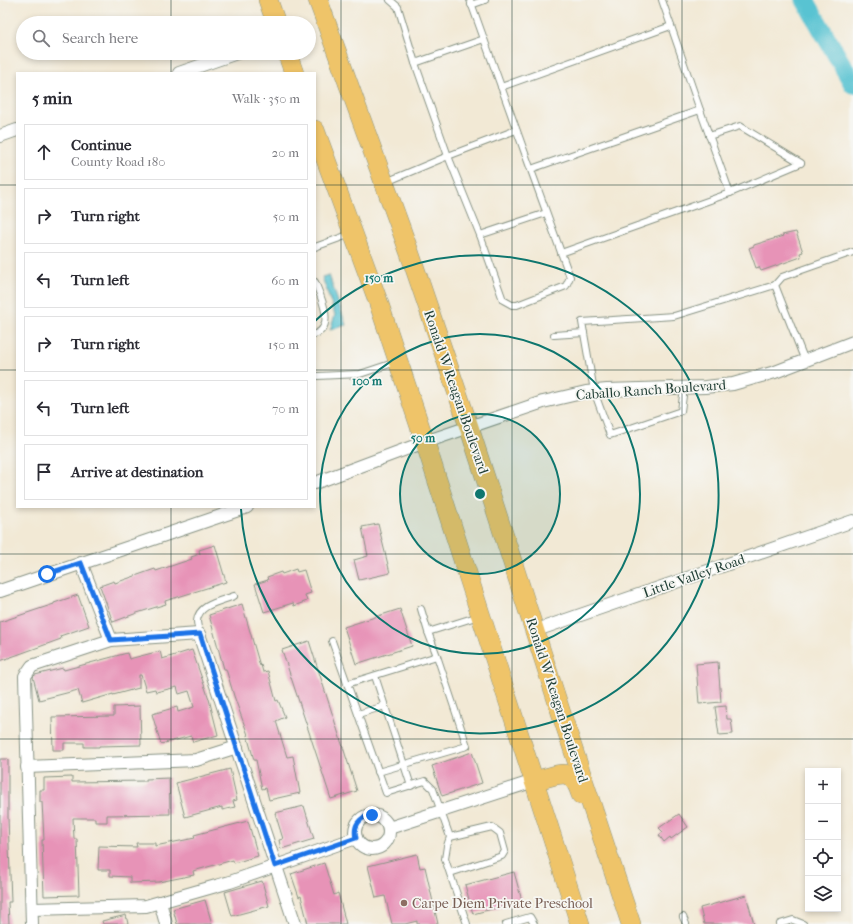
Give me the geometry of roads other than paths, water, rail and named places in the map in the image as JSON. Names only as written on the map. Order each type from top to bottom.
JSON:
[{"type":"main road","points":[[268,0],[274,16]]},
{"type":"main road","name":"Ronald W Reagan Boulevard","points":[[318,0],[410,254],[469,427],[534,631],[631,924]]},
{"type":"main road","points":[[289,60],[294,72]]},
{"type":"main road","points":[[316,133],[378,301],[425,442],[580,924]]},
{"type":"main road","points":[[534,781],[562,774],[568,774],[574,779],[579,789],[589,822],[605,846]]},
{"type":"street","points":[[182,72],[217,60]]},
{"type":"street","points":[[0,136],[16,130]]},
{"type":"street","name":"Caballo Ranch Boulevard","points":[[316,483],[425,442],[565,396],[594,391],[684,388],[733,384],[805,361],[853,342]]},
{"type":"street","points":[[0,591],[244,508]]},
{"type":"street","name":"Little Valley Road","points":[[534,631],[853,521]]},
{"type":"street","points":[[81,563],[111,640]]},
{"type":"street","points":[[32,924],[25,676],[32,666],[111,640],[200,634],[295,924]]},
{"type":"street","points":[[28,767],[196,760],[237,747]]},
{"type":"street","points":[[389,828],[534,781]]},
{"type":"street","points":[[372,815],[383,819],[389,828],[388,838],[382,846],[377,848],[367,849],[359,843],[356,838],[355,828],[358,822],[367,816],[372,815]]},
{"type":"street","points":[[32,909],[146,906],[230,882],[356,838]]},
{"type":"street","points":[[160,902],[166,924]]},
{"type":"lane","points":[[390,0],[398,7],[415,63],[448,156],[480,235],[503,300],[517,305],[566,286],[570,277],[470,3],[485,0]]},
{"type":"lane","points":[[662,0],[730,193]]},
{"type":"lane","points":[[501,87],[671,26]]},
{"type":"lane","points":[[415,63],[484,39]]},
{"type":"lane","points":[[531,169],[700,110]]},
{"type":"lane","points":[[561,253],[730,193],[801,163],[740,126],[709,136]]},
{"type":"lane","points":[[384,182],[516,130]]},
{"type":"lane","points":[[480,235],[546,213]]},
{"type":"lane","points":[[316,247],[353,233]]},
{"type":"lane","points":[[684,388],[681,411],[610,436],[594,391],[582,322],[674,316],[775,285],[782,277],[853,252]]},
{"type":"lane","points":[[316,285],[326,313],[324,327],[319,333],[316,334]]},
{"type":"lane","points":[[775,285],[805,361]]},
{"type":"lane","points":[[554,336],[584,333]]},
{"type":"lane","points":[[317,376],[360,374],[398,362]]},
{"type":"lane","points":[[200,634],[197,622],[199,613],[208,605],[234,596]]},
{"type":"lane","points":[[378,772],[467,746],[421,609]]},
{"type":"lane","points":[[428,632],[480,616]]},
{"type":"lane","points":[[332,641],[386,793],[425,782],[433,789],[450,837],[445,859],[467,924]]},
{"type":"lane","points":[[348,684],[437,656]]},
{"type":"lane","points":[[376,676],[411,786]]},
{"type":"lane","points":[[358,714],[385,706]]},
{"type":"lane","points":[[450,837],[492,827],[500,833],[505,851],[502,856],[450,873]]},
{"type":"lane","points":[[506,924],[530,917],[534,924]]},
{"type":"lane","points":[[683,917],[686,924]]},
{"type":"lane","points":[[780,924],[793,920],[802,924]]},
{"type":"water","points":[[329,275],[346,325],[330,330],[335,315],[322,277]]},
{"type":"waterway","points":[[805,0],[853,84]]},
{"type":"place","name":"Carpe Diem Private Preschool","points":[[404,903]]}]
